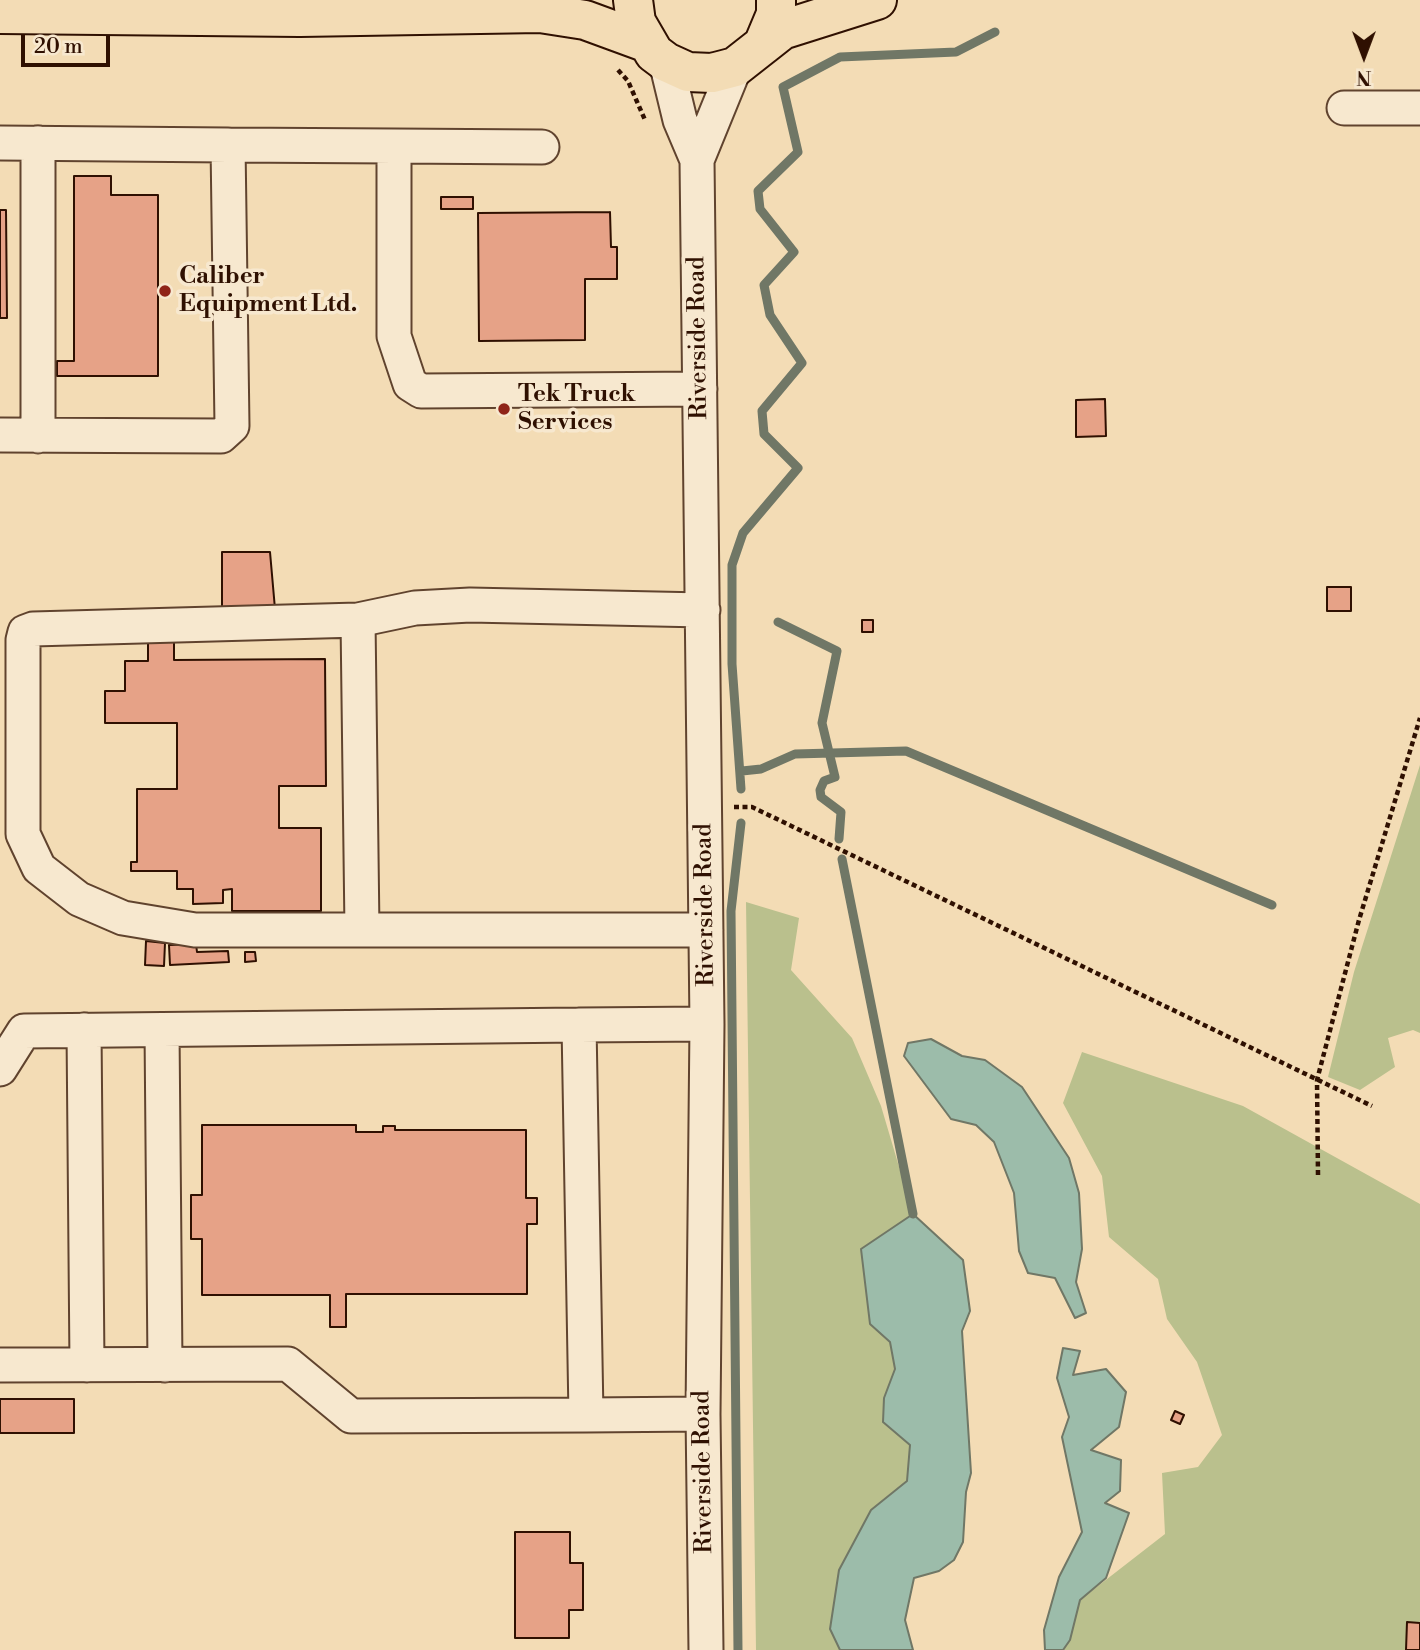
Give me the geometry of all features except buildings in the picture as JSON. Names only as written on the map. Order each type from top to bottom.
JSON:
[{"type":"main road","points":[[633,0],[636,22],[655,52]]},
{"type":"main road","points":[[749,56],[776,14],[776,0]]},
{"type":"main road","points":[[0,14],[313,17],[540,13],[584,20],[655,52],[688,72],[712,73],[749,56],[782,30],[877,0]]},
{"type":"street","name":"Riverside Road","points":[[655,52],[697,160],[707,1024],[702,1414],[706,1650]]},
{"type":"street","name":"Riverside Road","points":[[697,160],[749,56]]},
{"type":"street","points":[[1344,108],[1420,108]]},
{"type":"street","points":[[0,142],[542,147]]},
{"type":"street","points":[[38,143],[38,436]]},
{"type":"street","points":[[0,435],[221,436],[228,432],[232,426],[228,145]]},
{"type":"street","points":[[394,146],[394,336],[415,389],[700,389]]},
{"type":"street","points":[[703,610],[470,605],[415,608],[358,620],[33,629],[25,632],[23,834],[39,869],[79,899],[123,918],[195,930],[706,930]]},
{"type":"street","points":[[358,620],[362,930]]},
{"type":"street","points":[[0,1069],[24,1031],[707,1024]]},
{"type":"street","points":[[579,1025],[586,1415]]},
{"type":"street","points":[[84,1030],[87,1365]]},
{"type":"street","points":[[162,1030],[165,1365]]},
{"type":"street","points":[[0,1365],[288,1364],[351,1416],[702,1414]]},
{"type":"path","points":[[614,65],[628,81],[648,129],[680,120]]},
{"type":"path","points":[[1318,1175],[1317,1080],[1359,920],[1420,718]]},
{"type":"path","points":[[705,806],[752,807],[1372,1106]]},
{"type":"green space","points":[[1420,765],[1420,1033],[1413,1030],[1388,1038],[1395,1067],[1360,1090],[1328,1077],[1354,972]]},
{"type":"green space","points":[[746,902],[799,918],[791,970],[852,1038],[881,1106],[913,1214],[861,1249],[870,1324],[890,1342],[895,1369],[884,1398],[883,1422],[910,1445],[907,1481],[871,1510],[840,1650],[756,1650]]},
{"type":"green space","points":[[1082,1052],[1243,1106],[1420,1204],[1420,1650],[1063,1650],[1070,1640],[1080,1600],[1165,1534],[1162,1473],[1198,1467],[1222,1435],[1197,1362],[1167,1319],[1158,1279],[1109,1237],[1102,1176],[1063,1103]]},
{"type":"shaded area","points":[[931,1039],[962,1056],[985,1060],[1022,1087],[1069,1158],[1079,1193],[1082,1249],[1076,1282],[1086,1313],[1075,1318],[1055,1278],[1028,1273],[1019,1251],[1014,1193],[994,1142],[976,1125],[951,1119],[904,1056],[908,1043]]},
{"type":"shaded area","points":[[913,1214],[963,1260],[970,1311],[962,1331],[971,1473],[966,1492],[963,1542],[954,1560],[939,1571],[914,1578],[905,1620],[913,1650],[840,1650],[830,1629],[839,1570],[871,1510],[907,1481],[910,1445],[883,1422],[884,1398],[895,1369],[890,1342],[870,1324],[861,1249]]},
{"type":"shaded area","points":[[1063,1348],[1080,1351],[1073,1375],[1106,1369],[1126,1392],[1119,1427],[1091,1450],[1121,1460],[1120,1491],[1105,1503],[1129,1513],[1106,1578],[1080,1600],[1070,1640],[1063,1650],[1045,1650],[1044,1630],[1059,1577],[1082,1532],[1062,1437],[1069,1417],[1057,1378]]},
{"type":"waterway","points":[[741,789],[732,664],[732,565],[743,533],[798,468],[764,434],[762,411],[802,363],[770,315],[764,285],[794,252],[760,209],[758,191],[798,152],[783,87],[840,57],[956,52],[995,32]]},
{"type":"waterway","points":[[778,622],[837,651],[822,723],[835,777],[824,781],[820,790],[821,797],[841,812],[839,839]]},
{"type":"waterway","points":[[742,771],[761,769],[795,754],[906,751],[1272,905]]},
{"type":"waterway","points":[[738,1650],[731,911],[741,823]]},
{"type":"waterway","points":[[842,859],[913,1214]]},
{"type":"place","name":"Caliber Equipment Ltd.","points":[[165,291]]},
{"type":"place","name":"Tek Truck Services","points":[[504,409]]}]
